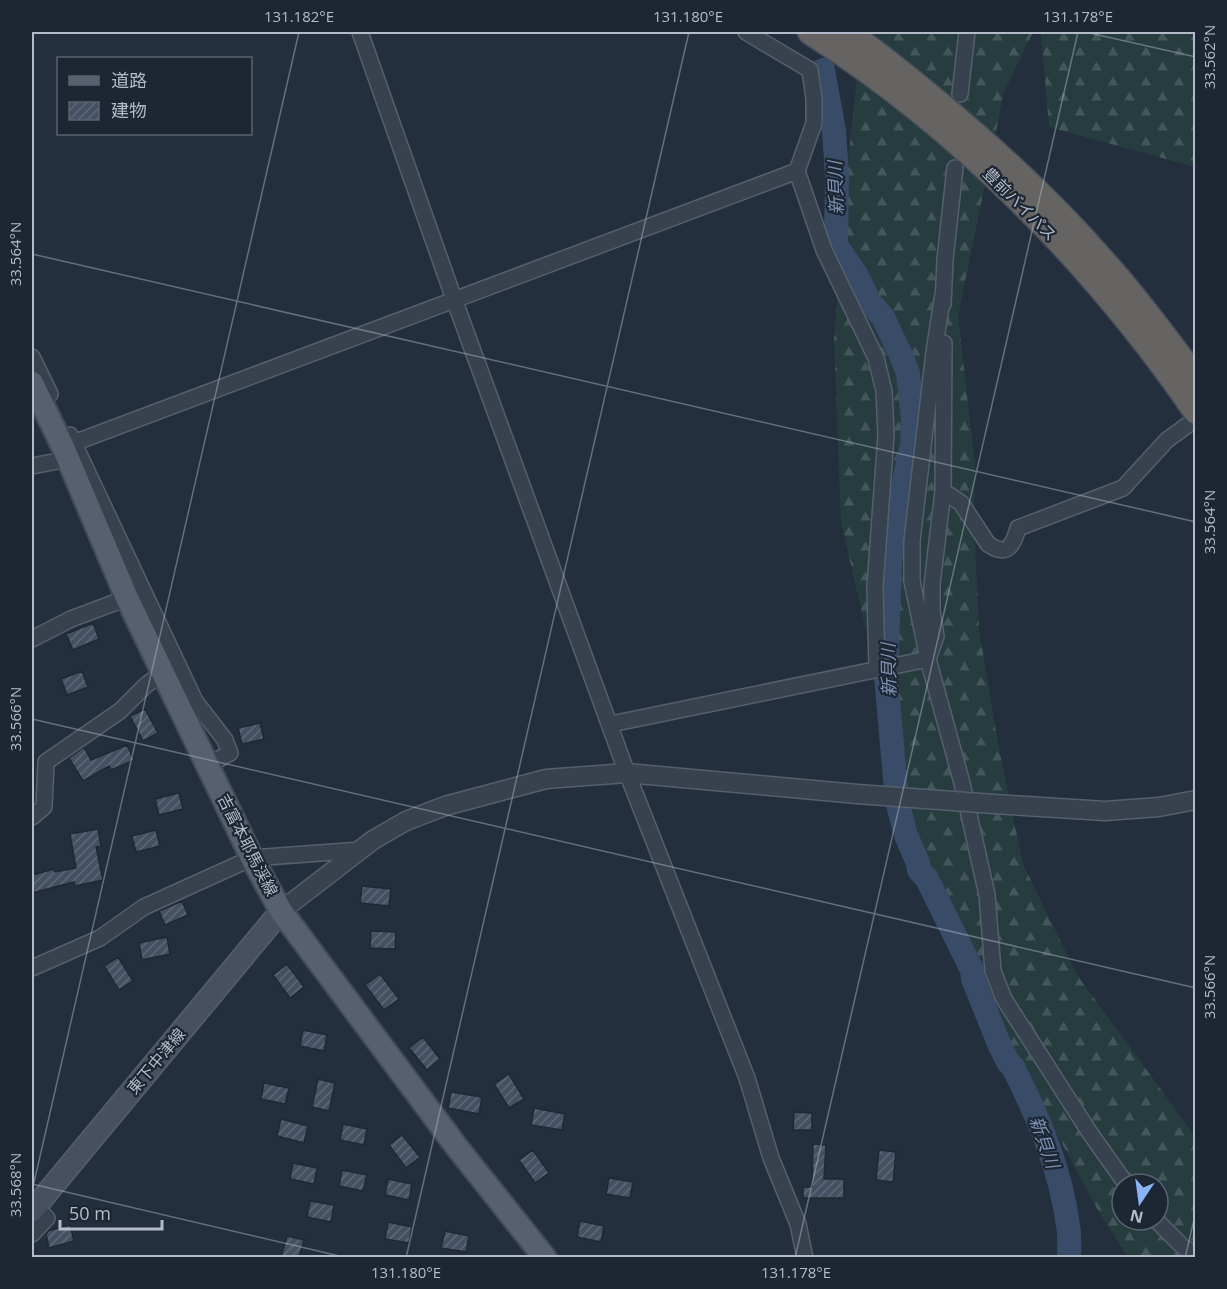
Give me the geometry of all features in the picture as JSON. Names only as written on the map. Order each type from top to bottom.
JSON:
[{"type":"highway","name":"豊前バイパス","points":[[810,32],[854,59],[968,151],[1030,212],[1090,276],[1136,331],[1196,412]]},
{"type":"highway","name":"豊前バイパス","points":[[847,32],[868,45],[980,138],[1044,197],[1105,262],[1156,324],[1196,378]]},
{"type":"main road","name":"吉富本耶馬渓線","points":[[32,383],[68,450],[127,598],[164,672],[188,704],[208,765],[252,858],[281,911],[456,1146],[545,1257]]},
{"type":"main road","name":"東下中津線","points":[[33,1209],[281,911]]},
{"type":"street","points":[[360,32],[454,299],[627,773],[747,1078],[771,1158],[798,1224],[805,1257]]},
{"type":"street","points":[[746,32],[810,70],[814,99],[814,123],[797,171],[824,250],[876,358],[884,391],[886,435],[875,586],[877,669]]},
{"type":"street","points":[[960,94],[967,32]]},
{"type":"street","points":[[928,659],[936,636],[932,611],[932,585],[943,491],[945,260],[955,168]]},
{"type":"street","points":[[32,466],[454,299],[797,171]]},
{"type":"street","points":[[944,294],[934,352],[912,541],[912,581],[928,659],[962,783],[987,895],[993,971],[1004,999],[1118,1172]]},
{"type":"street","points":[[32,357],[68,450],[188,704]]},
{"type":"street","points":[[943,491],[961,503],[988,544],[994,549],[1003,550],[1014,542],[1018,528],[1123,488],[1175,434],[1196,419]]},
{"type":"street","points":[[32,639],[71,619],[127,598]]},
{"type":"street","points":[[611,724],[928,659]]},
{"type":"street","points":[[32,817],[44,807],[46,762],[120,711],[146,685],[164,672]]},
{"type":"street","points":[[281,911],[361,850],[406,821],[445,806],[546,779],[627,773],[857,794],[1105,811],[1159,807],[1196,800]]},
{"type":"street","points":[[32,968],[100,938],[144,908],[252,858],[361,850]]},
{"type":"street","points":[[32,1234],[47,1218],[33,1209]]},
{"type":"street","points":[[1168,1232],[1183,1247],[1196,1255]]},
{"type":"green space","points":[[862,32],[1033,32],[1004,92],[958,316],[975,465],[974,522],[979,629],[999,749],[1023,864],[1077,975],[1195,1136],[1195,1257],[1128,1257],[1112,1232],[1170,1232],[1170,1172],[1110,1172],[1110,1229],[1096,1207],[959,951],[900,778],[841,522],[834,339],[847,170]]},
{"type":"green space","points":[[1041,32],[1195,32],[1195,167],[1049,127]]},
{"type":"building","points":[[93,623],[99,639],[73,650],[66,634]]},
{"type":"building","points":[[82,671],[88,687],[67,695],[61,679]]},
{"type":"building","points":[[145,709],[158,733],[143,741],[130,716]]},
{"type":"building","points":[[260,723],[264,739],[242,744],[238,728]]},
{"type":"building","points":[[127,745],[134,760],[111,770],[109,766],[83,781],[69,758],[84,747],[91,760]]},
{"type":"building","points":[[179,793],[183,809],[159,815],[155,799]]},
{"type":"building","points":[[98,829],[101,846],[96,847],[103,880],[75,886],[74,882],[32,893],[32,875],[54,869],[55,872],[76,868],[70,834]]},
{"type":"building","points":[[156,830],[160,846],[136,852],[132,836]]},
{"type":"building","points":[[362,886],[391,889],[389,906],[360,903]]},
{"type":"building","points":[[182,901],[188,915],[165,925],[159,911]]},
{"type":"building","points":[[371,931],[396,932],[395,949],[370,948]]},
{"type":"building","points":[[167,937],[170,954],[142,960],[139,943]]},
{"type":"building","points":[[118,957],[133,981],[119,990],[104,966]]},
{"type":"building","points":[[287,964],[304,987],[290,998],[273,975]]},
{"type":"building","points":[[380,974],[399,999],[384,1010],[365,985]]},
{"type":"building","points":[[303,1030],[327,1035],[324,1051],[300,1046]]},
{"type":"building","points":[[423,1037],[440,1059],[427,1070],[409,1048]]},
{"type":"building","points":[[509,1074],[524,1099],[509,1108],[494,1084]]},
{"type":"building","points":[[318,1079],[335,1083],[329,1111],[312,1107]]},
{"type":"building","points":[[264,1083],[289,1088],[285,1104],[261,1099]]},
{"type":"building","points":[[451,1092],[482,1097],[479,1114],[448,1108]]},
{"type":"building","points":[[534,1108],[565,1114],[562,1130],[531,1125]]},
{"type":"building","points":[[794,1112],[812,1113],[812,1130],[793,1130]]},
{"type":"building","points":[[281,1119],[308,1126],[304,1143],[277,1136]]},
{"type":"building","points":[[343,1124],[367,1129],[364,1145],[340,1140]]},
{"type":"building","points":[[402,1135],[420,1157],[406,1168],[389,1145]]},
{"type":"building","points":[[813,1144],[826,1145],[824,1179],[844,1179],[844,1198],[803,1198],[803,1187],[812,1187]]},
{"type":"building","points":[[533,1150],[549,1173],[535,1183],[519,1160]]},
{"type":"building","points":[[879,1150],[896,1152],[893,1182],[876,1180]]},
{"type":"building","points":[[293,1163],[317,1168],[314,1184],[290,1179]]},
{"type":"building","points":[[342,1170],[367,1175],[363,1191],[339,1186]]},
{"type":"building","points":[[609,1178],[633,1182],[630,1198],[606,1194]]},
{"type":"building","points":[[388,1179],[412,1184],[409,1200],[385,1195]]},
{"type":"building","points":[[310,1201],[334,1205],[331,1222],[307,1217]]},
{"type":"building","points":[[580,1221],[604,1226],[601,1242],[577,1237]]},
{"type":"building","points":[[388,1222],[412,1227],[409,1243],[385,1239]]},
{"type":"building","points":[[70,1225],[74,1241],[49,1248],[46,1234],[48,1231]]},
{"type":"building","points":[[445,1231],[469,1236],[466,1252],[441,1248]]},
{"type":"building","points":[[287,1236],[304,1240],[299,1257],[281,1257]]},
{"type":"waterway","name":"新貝川","points":[[823,70],[834,131],[837,176],[836,245],[857,276],[870,303],[883,317],[900,353],[908,373],[913,419],[912,445],[893,531],[890,564],[886,676],[897,801],[919,870],[927,879],[972,970],[973,979],[1000,1046],[1023,1086],[1040,1125],[1060,1183],[1069,1233],[1069,1258]]}]
